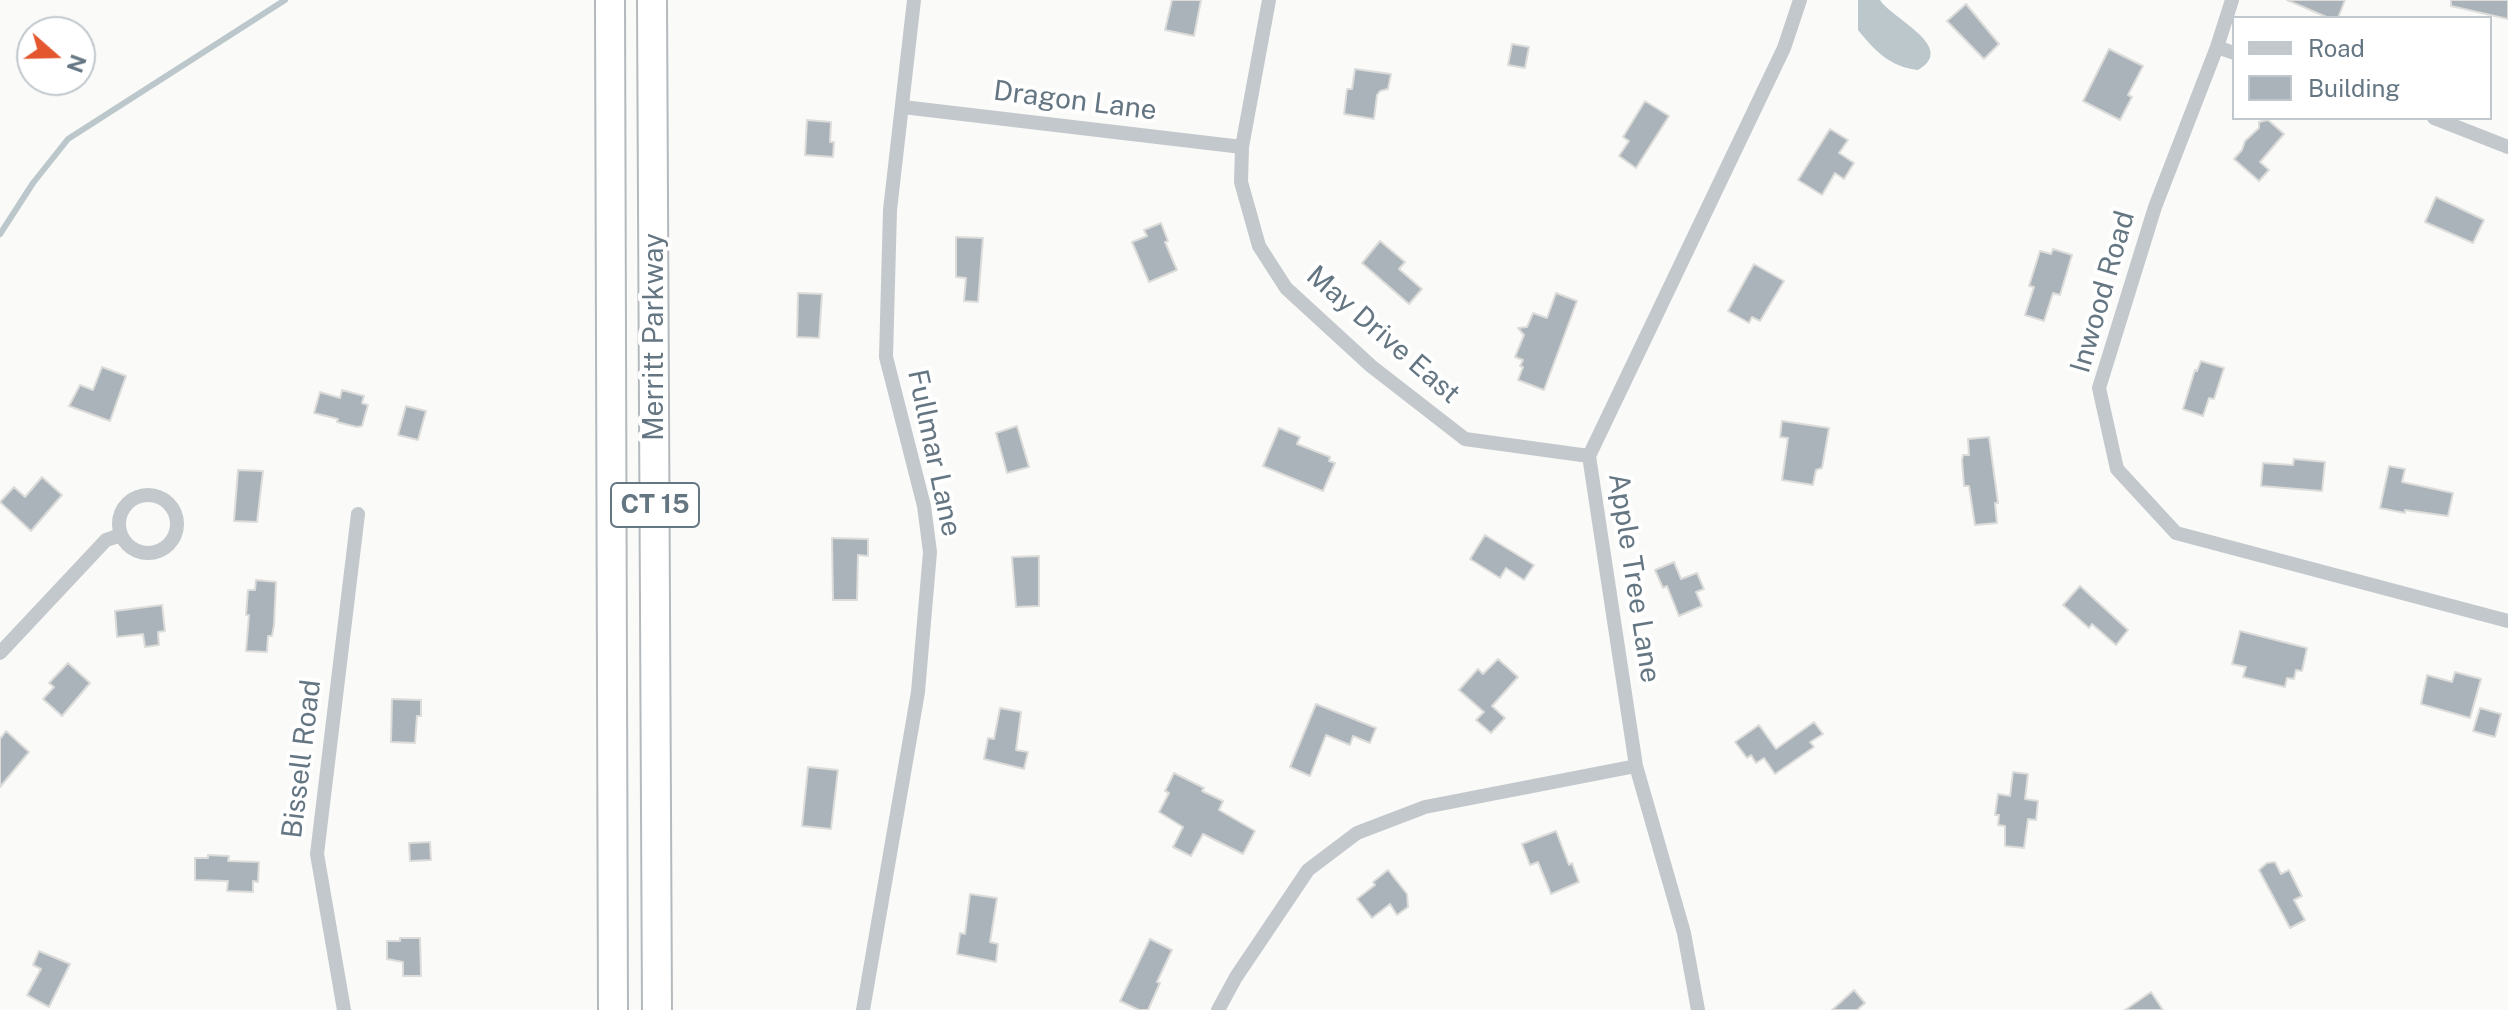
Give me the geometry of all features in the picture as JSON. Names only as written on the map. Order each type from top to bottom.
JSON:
[{"type":"highway","name":"Merritt Parkway","points":[[610,0],[613,1010]]},
{"type":"highway","name":"Merritt Parkway","points":[[652,0],[657,1010]]},
{"type":"street","name":"Fullmar Lane","points":[[863,1010],[918,692],[930,552],[924,506],[886,357],[890,210],[914,0]]},
{"type":"street","name":"May Drive East","points":[[1269,0],[1242,147],[1241,182],[1259,246],[1286,288],[1371,366],[1465,439],[1589,456]]},
{"type":"street","name":"Apple Tree Lane","points":[[1698,1010],[1684,933],[1636,766],[1589,456],[1784,48],[1800,0]]},
{"type":"street","name":"Inwood Road","points":[[2232,0],[2155,207],[2099,388],[2117,469],[2176,533],[2508,621]]},
{"type":"street","points":[[2217,47],[2232,52]]},
{"type":"street","name":"Dragon Lane","points":[[903,107],[1242,147]]},
{"type":"street","points":[[2439,120],[2508,147]]},
{"type":"street","points":[[152,495],[163,499],[176,515],[176,536],[161,551],[140,553],[131,548],[121,535],[119,521],[124,508],[140,496],[152,495]]},
{"type":"street","name":"Bissell Road","points":[[344,1010],[317,854],[358,514]]},
{"type":"street","points":[[0,653],[106,540],[121,535]]},
{"type":"street","points":[[1218,1010],[1236,977],[1308,870],[1357,833],[1425,807],[1636,766]]},
{"type":"shaded area","points":[[1858,0],[1880,0],[1927,43],[1931,52],[1928,61],[1918,70],[1899,65],[1877,51],[1858,30]]},
{"type":"building","points":[[1172,0],[1201,0],[1194,36],[1165,30]]},
{"type":"building","points":[[2287,0],[2345,0],[2339,16],[2324,16]]},
{"type":"building","points":[[2451,0],[2508,0],[2508,19],[2451,6]]},
{"type":"building","points":[[1966,4],[1999,44],[1984,59],[1947,21]]},
{"type":"building","points":[[1512,44],[1529,47],[1525,68],[1508,65]]},
{"type":"building","points":[[2109,49],[2143,66],[2128,95],[2132,97],[2120,120],[2083,101]]},
{"type":"building","points":[[1355,69],[1391,74],[1388,89],[1377,95],[1374,119],[1344,114],[1347,89],[1352,89]]},
{"type":"building","points":[[1645,101],[1669,116],[1636,168],[1619,156],[1629,141],[1623,137]]},
{"type":"building","points":[[807,120],[831,122],[833,157],[805,155]]},
{"type":"building","points":[[2268,120],[2284,134],[2260,162],[2269,170],[2259,181],[2234,159],[2245,141],[2259,128],[2259,122]]},
{"type":"building","points":[[1830,129],[1848,140],[1839,153],[1854,163],[1844,179],[1835,173],[1822,195],[1798,180]]},
{"type":"building","points":[[2436,197],[2484,220],[2473,243],[2425,222]]},
{"type":"building","points":[[1161,223],[1177,270],[1149,282],[1132,242],[1147,236],[1144,230]]},
{"type":"building","points":[[956,237],[983,238],[978,302],[964,301],[966,278],[956,277]]},
{"type":"building","points":[[1380,241],[1405,262],[1399,269],[1422,289],[1409,304],[1362,263]]},
{"type":"building","points":[[2053,249],[2072,255],[2060,295],[2053,293],[2044,321],[2025,315],[2034,287],[2029,286],[2040,251],[2051,254]]},
{"type":"building","points":[[1754,264],[1784,281],[1760,321],[1752,317],[1749,323],[1728,311]]},
{"type":"building","points":[[798,293],[822,294],[819,338],[797,337]]},
{"type":"building","points":[[1556,293],[1577,301],[1544,390],[1518,380],[1523,360],[1515,357],[1524,335],[1518,328],[1527,327],[1533,313],[1547,318]]},
{"type":"building","points":[[2201,361],[2224,368],[2214,399],[2209,398],[2203,416],[2183,409],[2195,370]]},
{"type":"building","points":[[102,367],[126,376],[110,421],[69,406],[80,385],[93,390]]},
{"type":"building","points":[[342,390],[364,396],[362,403],[368,405],[362,426],[337,422],[338,419],[314,413],[320,392],[340,398]]},
{"type":"building","points":[[406,406],[426,411],[418,440],[398,435]]},
{"type":"building","points":[[1782,421],[1829,428],[1822,468],[1816,470],[1813,485],[1782,480],[1788,438],[1780,437]]},
{"type":"building","points":[[1017,426],[1029,467],[1007,473],[996,433]]},
{"type":"building","points":[[1279,428],[1300,437],[1297,444],[1330,457],[1329,461],[1335,463],[1323,491],[1263,466]]},
{"type":"building","points":[[1989,437],[1998,503],[1995,503],[1997,523],[1975,525],[1969,486],[1964,486],[1962,460],[1963,455],[1969,455],[1968,439]]},
{"type":"building","points":[[2294,459],[2325,462],[2322,491],[2261,486],[2263,463],[2293,465]]},
{"type":"building","points":[[2389,466],[2405,469],[2402,482],[2453,493],[2448,516],[2380,508]]},
{"type":"building","points":[[238,470],[263,471],[257,522],[234,521]]},
{"type":"building","points":[[42,477],[62,495],[31,531],[0,502],[14,487],[25,497]]},
{"type":"building","points":[[1485,535],[1534,565],[1524,580],[1506,568],[1500,578],[1470,559]]},
{"type":"building","points":[[832,538],[868,539],[868,556],[858,555],[857,600],[833,600]]},
{"type":"building","points":[[1039,556],[1039,606],[1016,607],[1012,557]]},
{"type":"building","points":[[1674,562],[1681,579],[1697,573],[1704,589],[1696,592],[1702,606],[1679,616],[1667,586],[1663,588],[1655,570]]},
{"type":"building","points":[[256,580],[276,582],[274,625],[272,636],[268,636],[267,652],[246,651],[248,590],[255,590]]},
{"type":"building","points":[[2080,586],[2128,630],[2116,645],[2092,624],[2089,628],[2063,605]]},
{"type":"building","points":[[162,605],[165,631],[158,632],[159,645],[145,647],[143,634],[117,637],[115,611]]},
{"type":"building","points":[[2240,631],[2307,648],[2302,671],[2296,670],[2294,679],[2287,678],[2285,687],[2243,677],[2246,667],[2232,664]]},
{"type":"building","points":[[1498,659],[1518,677],[1492,706],[1505,718],[1491,733],[1476,720],[1484,712],[1459,690],[1478,669],[1483,674]]},
{"type":"building","points":[[68,663],[90,683],[62,716],[43,699],[54,687],[49,683]]},
{"type":"building","points":[[2455,672],[2481,679],[2470,718],[2421,704],[2427,675],[2452,682]]},
{"type":"building","points":[[392,699],[421,700],[415,743],[391,742]]},
{"type":"building","points":[[1316,704],[1376,728],[1370,743],[1353,736],[1350,745],[1326,735],[1310,776],[1290,767]]},
{"type":"building","points":[[1000,708],[1021,712],[1016,750],[1028,752],[1024,769],[984,759],[988,738],[994,739]]},
{"type":"building","points":[[2480,708],[2501,714],[2495,737],[2473,731]]},
{"type":"building","points":[[1814,722],[1823,734],[1810,742],[1814,747],[1775,774],[1764,758],[1756,763],[1751,755],[1747,758],[1735,742],[1759,725],[1776,749]]},
{"type":"building","points":[[6,731],[29,752],[0,787],[0,739]]},
{"type":"building","points":[[808,767],[838,770],[831,829],[802,826]]},
{"type":"building","points":[[2013,772],[2028,774],[2025,799],[2038,801],[2036,820],[2028,819],[2024,848],[2005,846],[2005,826],[1998,825],[1999,815],[1995,815],[1998,794],[2010,796]]},
{"type":"building","points":[[1174,773],[1223,801],[1219,810],[1255,831],[1243,854],[1203,834],[1191,856],[1173,847],[1183,827],[1159,812],[1169,793],[1165,791]]},
{"type":"building","points":[[1556,831],[1579,882],[1551,894],[1538,862],[1530,865],[1522,844]]},
{"type":"building","points":[[430,842],[431,860],[410,861],[409,843]]},
{"type":"building","points":[[208,855],[229,856],[228,861],[259,862],[258,882],[253,881],[253,892],[227,891],[228,881],[195,880],[195,858],[208,858]]},
{"type":"building","points":[[2275,862],[2281,874],[2289,870],[2302,896],[2294,900],[2305,920],[2290,928],[2259,870],[2267,863]]},
{"type":"building","points":[[1388,870],[1407,894],[1408,907],[1397,915],[1390,904],[1372,918],[1357,899]]},
{"type":"building","points":[[970,894],[997,898],[990,942],[998,944],[996,962],[957,954],[960,933],[965,934]]},
{"type":"building","points":[[400,938],[420,938],[421,976],[403,976],[403,962],[387,959],[387,941],[400,941]]},
{"type":"building","points":[[1150,939],[1172,950],[1148,1010],[1139,1010],[1120,1001]]},
{"type":"building","points":[[39,951],[70,964],[49,1007],[27,995],[41,969],[33,965]]},
{"type":"building","points":[[1854,990],[1865,1003],[1857,1010],[1832,1010]]},
{"type":"building","points":[[2151,992],[2163,1010],[2125,1010]]},
{"type":"waterway","points":[[0,234],[33,183],[68,139],[285,0]]}]
